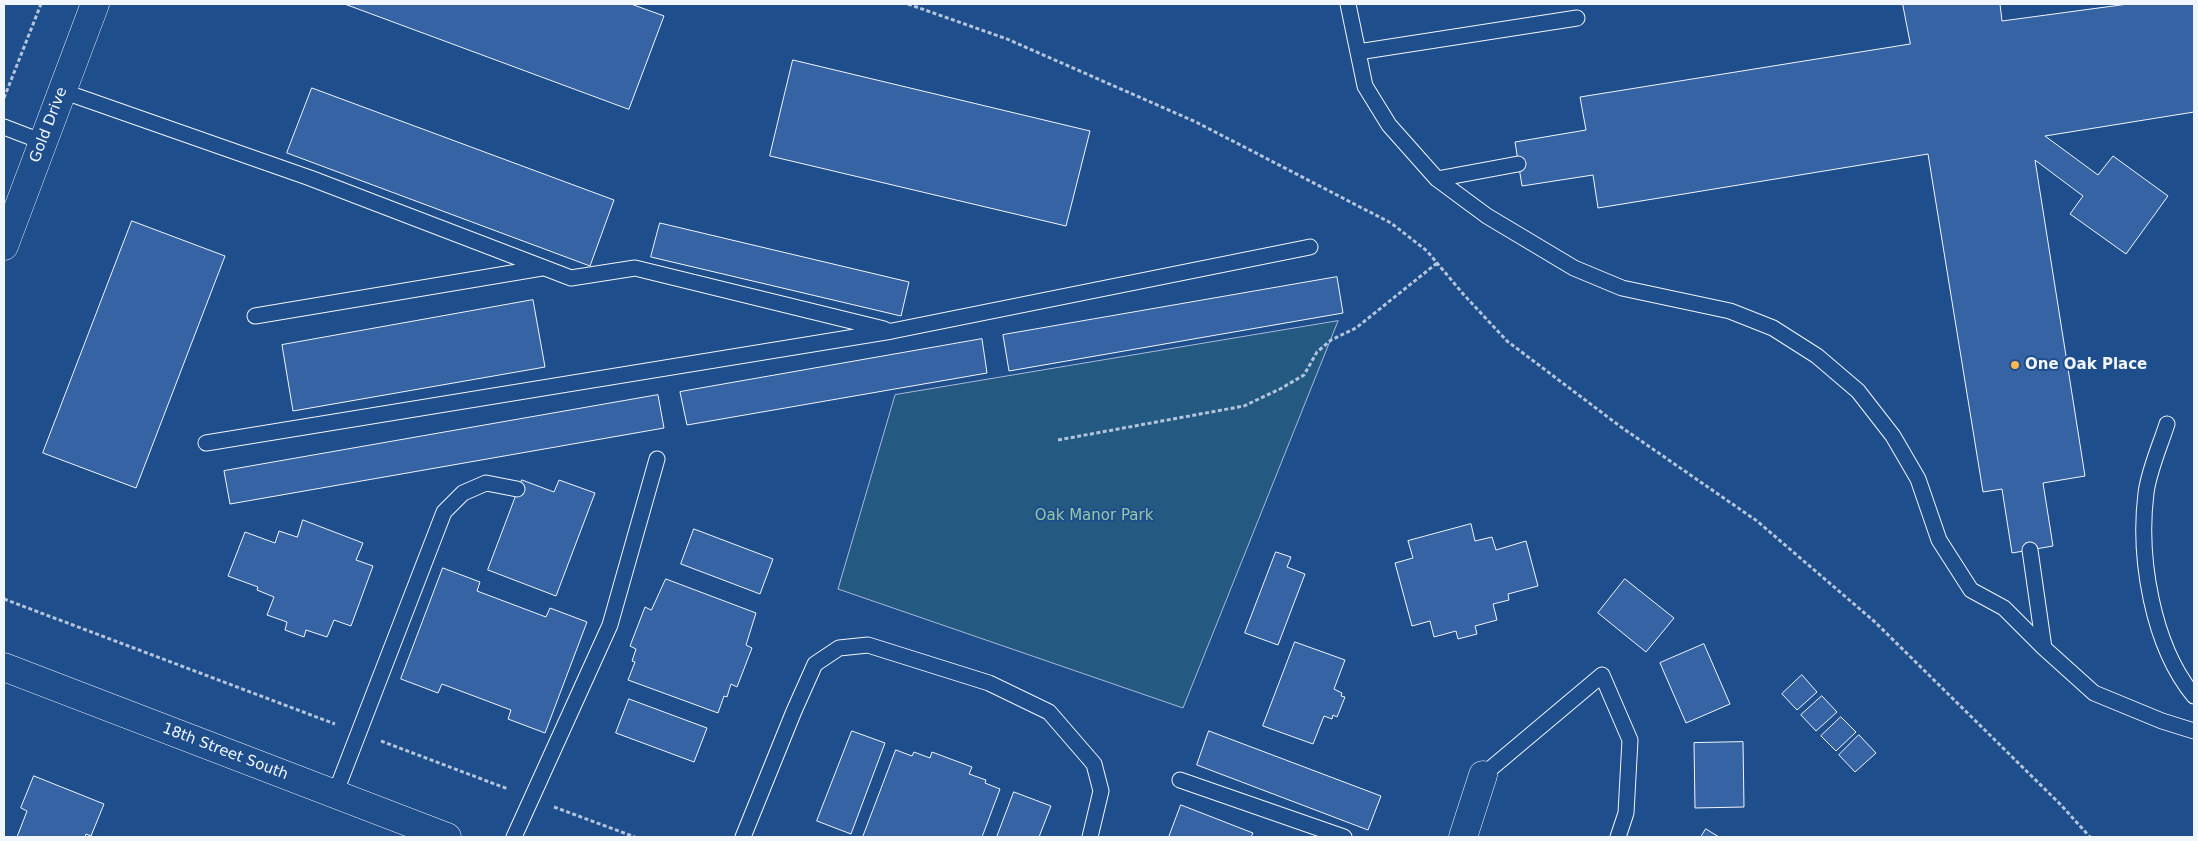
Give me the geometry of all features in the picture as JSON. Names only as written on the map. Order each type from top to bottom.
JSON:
[{"type":"street","name":"Gold Drive","points":[[4,246],[95,4]]},
{"type":"street","name":"18th Street South","points":[[4,667],[443,837]]},
{"type":"street","points":[[1463,837],[1483,775]]},
{"type":"lane","points":[[1348,4],[1365,86],[1389,125],[1437,179],[1487,216],[1574,268],[1622,288],[1730,311],[1773,328],[1817,356],[1858,391],[1893,436],[1918,479],[1939,540],[1971,590],[2004,608],[2044,648],[2094,692],[2162,722],[2194,730]]},
{"type":"lane","points":[[1358,52],[1577,18]]},
{"type":"lane","points":[[62,92],[310,178],[571,278],[635,268],[892,331]]},
{"type":"lane","points":[[4,127],[43,142]]},
{"type":"lane","points":[[1437,179],[1518,164]]},
{"type":"lane","points":[[206,443],[892,331],[1310,247]]},
{"type":"lane","points":[[255,316],[544,268]]},
{"type":"lane","points":[[2167,424],[2146,492],[2144,547],[2151,599],[2165,647],[2194,696]]},
{"type":"lane","points":[[514,837],[610,625],[657,459]]},
{"type":"lane","points":[[335,794],[444,512],[462,493],[486,483],[517,489]]},
{"type":"lane","points":[[2030,550],[2044,648]]},
{"type":"lane","points":[[743,837],[815,664],[839,648],[868,645],[989,683],[1049,712],[1094,764],[1101,791],[1090,837]]},
{"type":"lane","points":[[1483,775],[1602,675],[1630,740],[1626,813],[1618,837]]},
{"type":"lane","points":[[1180,780],[1344,837]]},
{"type":"path","points":[[4,98],[41,4]]},
{"type":"path","points":[[908,4],[1007,39],[1196,122],[1391,223],[1427,251],[1464,296],[1507,341],[1621,426],[1757,521],[1876,622],[2061,805],[2090,837]]},
{"type":"path","points":[[1058,440],[1244,406],[1304,375],[1317,352],[1331,340],[1356,328],[1438,263]]},
{"type":"path","points":[[4,599],[635,837]]},
{"type":"green space","name":"Oak Manor Park","points":[[1338,321],[1183,708],[838,589],[895,395]]},
{"type":"building","points":[[345,4],[631,4],[664,16],[629,109]]},
{"type":"building","name":"One Oak Place","points":[[1903,4],[2000,4],[2002,21],[2128,4],[2194,4],[2194,112],[2045,136],[2098,175],[2113,156],[2168,196],[2126,254],[2070,214],[2083,196],[2035,160],[2085,476],[2043,483],[2053,546],[2012,553],[2002,489],[1983,492],[1928,154],[1598,208],[1593,175],[1522,186],[1515,142],[1586,130],[1580,97],[1910,44]]},
{"type":"building","points":[[793,60],[1090,131],[1066,226],[770,156]]},
{"type":"building","points":[[312,88],[614,200],[590,266],[287,153]]},
{"type":"building","points":[[132,221],[225,256],[136,488],[43,453]]},
{"type":"building","points":[[660,223],[909,282],[901,316],[651,257]]},
{"type":"building","points":[[1337,277],[1343,313],[1009,371],[1003,335]]},
{"type":"building","points":[[533,300],[545,367],[293,411],[282,345]]},
{"type":"building","points":[[982,339],[987,373],[687,425],[680,392]]},
{"type":"building","points":[[658,395],[664,428],[230,504],[224,471]]},
{"type":"building","points":[[522,480],[554,492],[559,480],[595,493],[556,596],[488,570]]},
{"type":"building","points":[[303,520],[363,543],[356,560],[373,566],[351,626],[334,620],[327,637],[306,630],[304,637],[285,630],[287,622],[267,615],[274,597],[257,590],[258,587],[228,576],[245,532],[275,543],[279,531],[297,537]]},
{"type":"building","points":[[1471,524],[1475,541],[1492,537],[1496,550],[1526,541],[1538,586],[1508,594],[1509,600],[1493,604],[1497,620],[1475,626],[1477,634],[1458,639],[1456,631],[1434,637],[1430,621],[1412,626],[1395,563],[1413,558],[1408,541]]},
{"type":"building","points":[[694,529],[773,559],[760,594],[681,564]]},
{"type":"building","points":[[1276,552],[1291,557],[1287,567],[1305,574],[1278,645],[1245,633]]},
{"type":"building","points":[[443,568],[480,582],[477,591],[546,617],[550,608],[587,622],[545,733],[508,719],[511,710],[442,684],[438,693],[401,679]]},
{"type":"building","points":[[666,579],[756,613],[746,645],[752,648],[737,687],[731,684],[727,697],[724,696],[718,713],[628,680],[635,662],[632,661],[636,649],[630,646],[645,607],[651,610]]},
{"type":"building","points":[[1625,579],[1674,618],[1646,652],[1598,613]]},
{"type":"building","points":[[1295,642],[1345,660],[1334,689],[1342,693],[1341,696],[1345,697],[1337,717],[1333,715],[1332,719],[1324,716],[1313,744],[1263,726]]},
{"type":"building","points":[[1704,644],[1730,704],[1686,723],[1660,663]]},
{"type":"building","points":[[1802,675],[1817,692],[1797,710],[1782,694]]},
{"type":"building","points":[[1822,696],[1837,712],[1816,731],[1801,715]]},
{"type":"building","points":[[629,699],[707,728],[694,762],[616,733]]},
{"type":"building","points":[[1841,717],[1856,732],[1836,751],[1821,736]]},
{"type":"building","points":[[852,731],[885,743],[851,834],[817,821]]},
{"type":"building","points":[[1209,731],[1381,796],[1368,830],[1197,765]]},
{"type":"building","points":[[1859,735],[1876,753],[1855,772],[1839,755]]},
{"type":"building","points":[[1743,742],[1744,807],[1695,808],[1694,743]]},
{"type":"building","points":[[896,750],[912,756],[914,752],[930,758],[932,752],[972,767],[969,774],[986,780],[985,783],[1000,789],[982,837],[863,837]]},
{"type":"building","points":[[34,776],[104,804],[91,836],[86,834],[85,837],[17,837],[27,811],[21,808]]},
{"type":"building","points":[[1014,792],[1051,806],[1039,837],[997,837]]},
{"type":"building","points":[[1181,805],[1253,833],[1251,837],[1169,837]]},
{"type":"building","points":[[1706,829],[1719,837],[1701,837]]},
{"type":"place","name":"One Oak Place","points":[[2015,365]]}]
